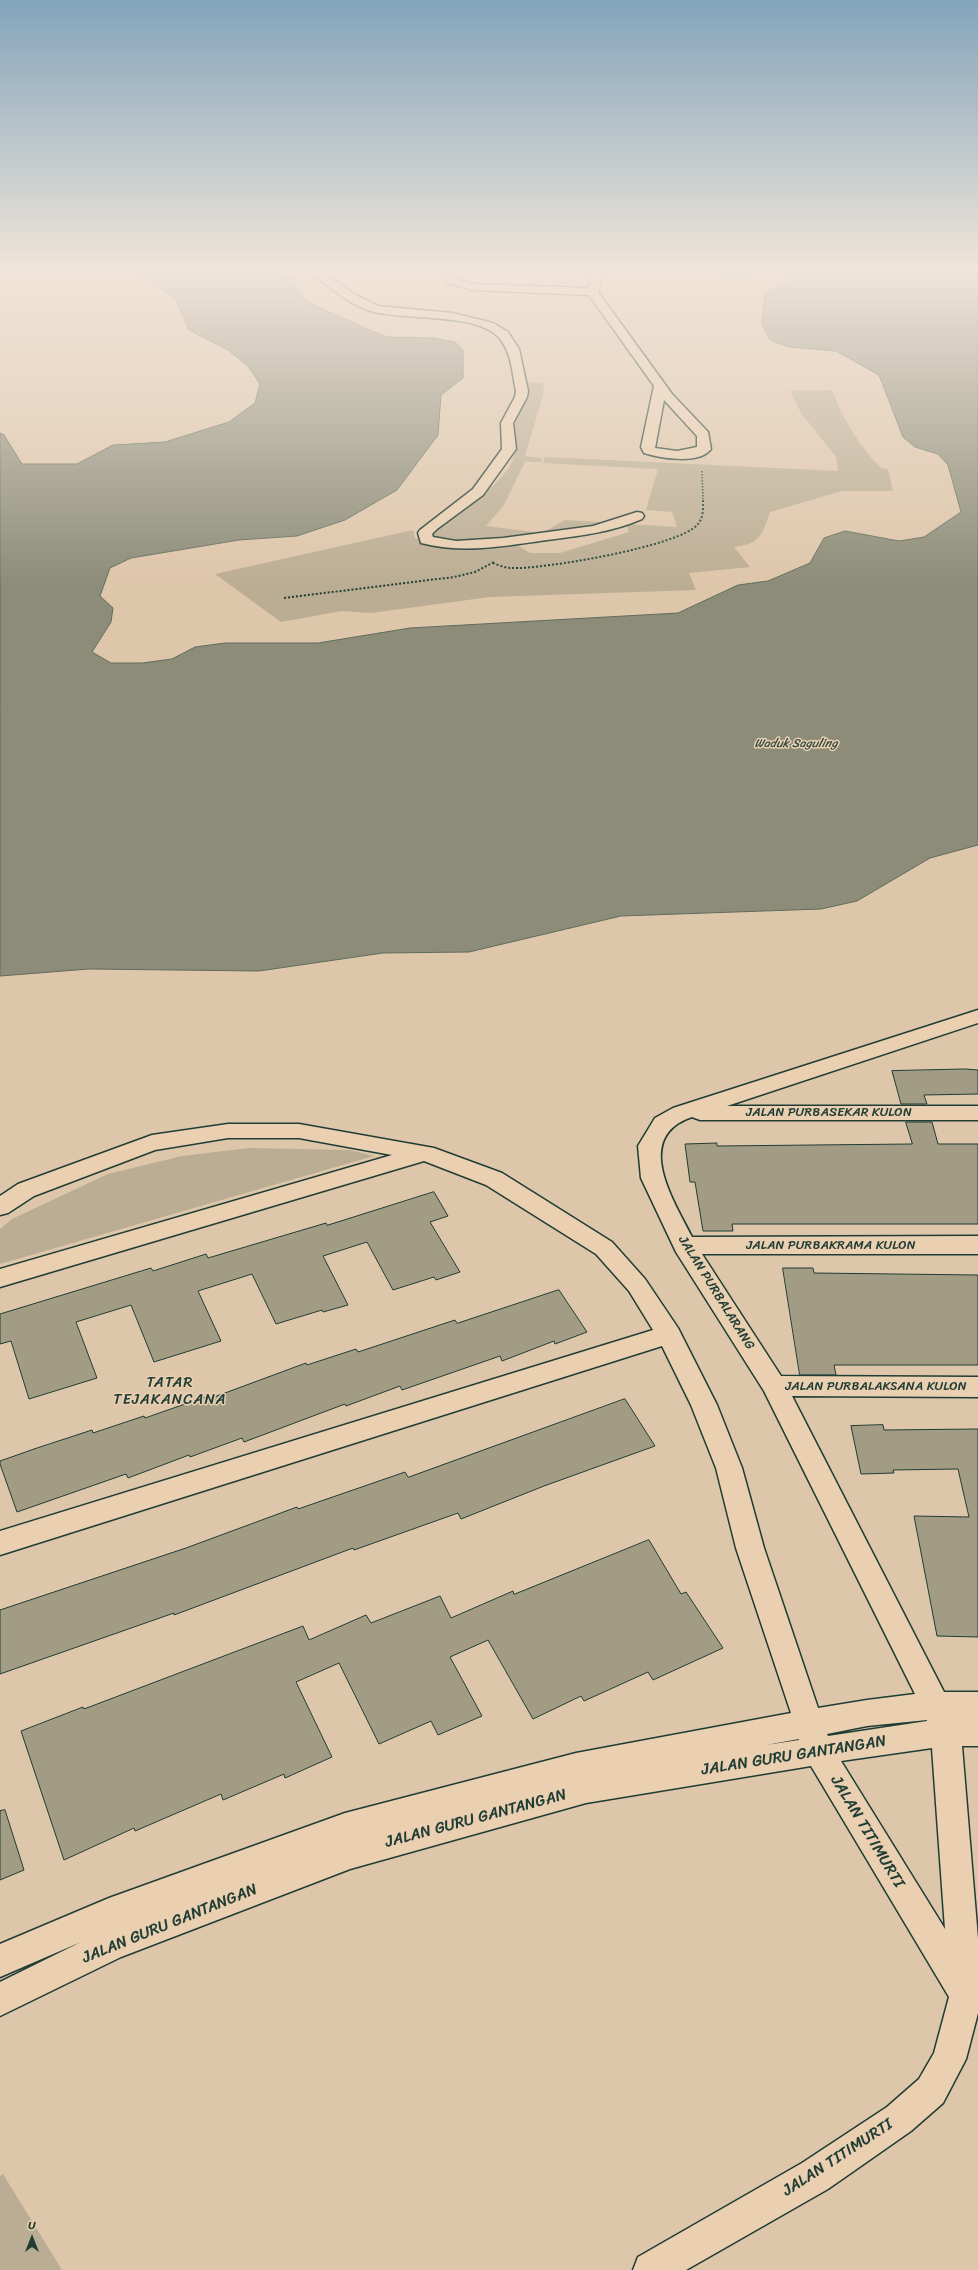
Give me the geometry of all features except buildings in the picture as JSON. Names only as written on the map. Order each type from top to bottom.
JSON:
[{"type":"street","points":[[518,374],[522,391],[521,397],[507,423],[508,449],[478,492],[425,533],[426,540],[435,543],[487,545],[609,527],[637,516]]},
{"type":"street","points":[[651,374],[703,435],[704,449],[694,454],[680,455],[649,450],[648,447],[660,386]]},
{"type":"street","name":"JALAN PURBALARANG","points":[[941,1719],[774,1386],[684,1246],[652,1178],[648,1146],[663,1124],[681,1113],[978,1016]]},
{"type":"street","name":"JALAN PURBASEKAR KULON","points":[[681,1113],[978,1113]]},
{"type":"street","name":"JALAN TITIMURTI","points":[[0,1208],[26,1190],[152,1143],[228,1131],[299,1131],[426,1153],[494,1179],[604,1248],[637,1285],[669,1335],[704,1405],[729,1468],[750,1548],[818,1751],[966,1995]]},
{"type":"street","points":[[0,1278],[426,1153]]},
{"type":"street","name":"JALAN PURBAKRAMA KULON","points":[[684,1246],[978,1245]]},
{"type":"street","points":[[0,1542],[669,1335]]},
{"type":"street","name":"JALAN PURBALAKSANA KULON","points":[[774,1386],[978,1387]]},
{"type":"street","name":"JALAN GURU GANTANGAN","points":[[0,1999],[113,1944],[350,1854],[586,1789],[818,1751],[941,1719],[978,1705]]},
{"type":"street","name":"JALAN GURU GANTANGAN","points":[[0,1961],[109,1914],[345,1828],[576,1767],[808,1722],[866,1713],[941,1719],[978,1732]]},
{"type":"street","name":"JALAN TITIMURTI","points":[[650,2270],[815,2176],[899,2118],[931,2091],[949,2059],[966,1995],[941,1719]]},
{"type":"path","points":[[284,598],[345,593],[475,573],[484,569],[509,550],[515,540]]},
{"type":"shaded area","points":[[526,382],[543,383],[544,392],[525,456],[542,458],[541,462],[525,462],[504,505],[486,526],[542,533],[565,520],[618,523],[524,539],[499,541],[452,541],[430,538],[431,532],[476,500],[498,481],[512,462],[514,453],[515,425],[527,395]]},
{"type":"shaded area","points":[[832,390],[852,432],[873,460],[881,468],[888,469],[893,491],[842,491],[770,512],[765,527],[755,541],[743,546],[734,547],[750,567],[689,573],[696,590],[490,597],[371,613],[342,611],[281,622],[215,574],[413,530],[415,538],[430,545],[463,547],[517,545],[530,553],[560,553],[629,532],[626,524],[677,527],[672,512],[646,510],[658,469],[543,463],[545,457],[838,471],[836,457],[801,413],[790,391]]},
{"type":"shaded area","points":[[249,1148],[350,1150],[374,1156],[0,1264],[0,1229],[12,1219],[108,1174],[182,1156]]},
{"type":"shaded area","points":[[3,2174],[62,2270],[0,2270],[0,2176]]},
{"type":"water","name":"Waduk Saguling","points":[[253,374],[463,374],[463,378],[441,395],[438,435],[397,490],[345,520],[297,536],[239,540],[131,558],[110,568],[100,596],[113,608],[111,622],[92,652],[111,663],[142,663],[172,659],[195,647],[225,643],[318,643],[410,628],[678,613],[738,585],[768,581],[810,563],[824,538],[845,531],[899,541],[924,537],[961,512],[948,465],[938,454],[915,447],[903,437],[879,375],[877,374],[978,374],[978,845],[930,858],[857,901],[821,909],[621,916],[469,952],[383,953],[259,971],[89,969],[0,976],[0,433],[4,435],[22,464],[77,464],[113,445],[165,442],[229,422],[255,403],[260,384]]},
{"type":"district","name":"TATAR TEJAKANCANA","points":[[170,1392]]}]
